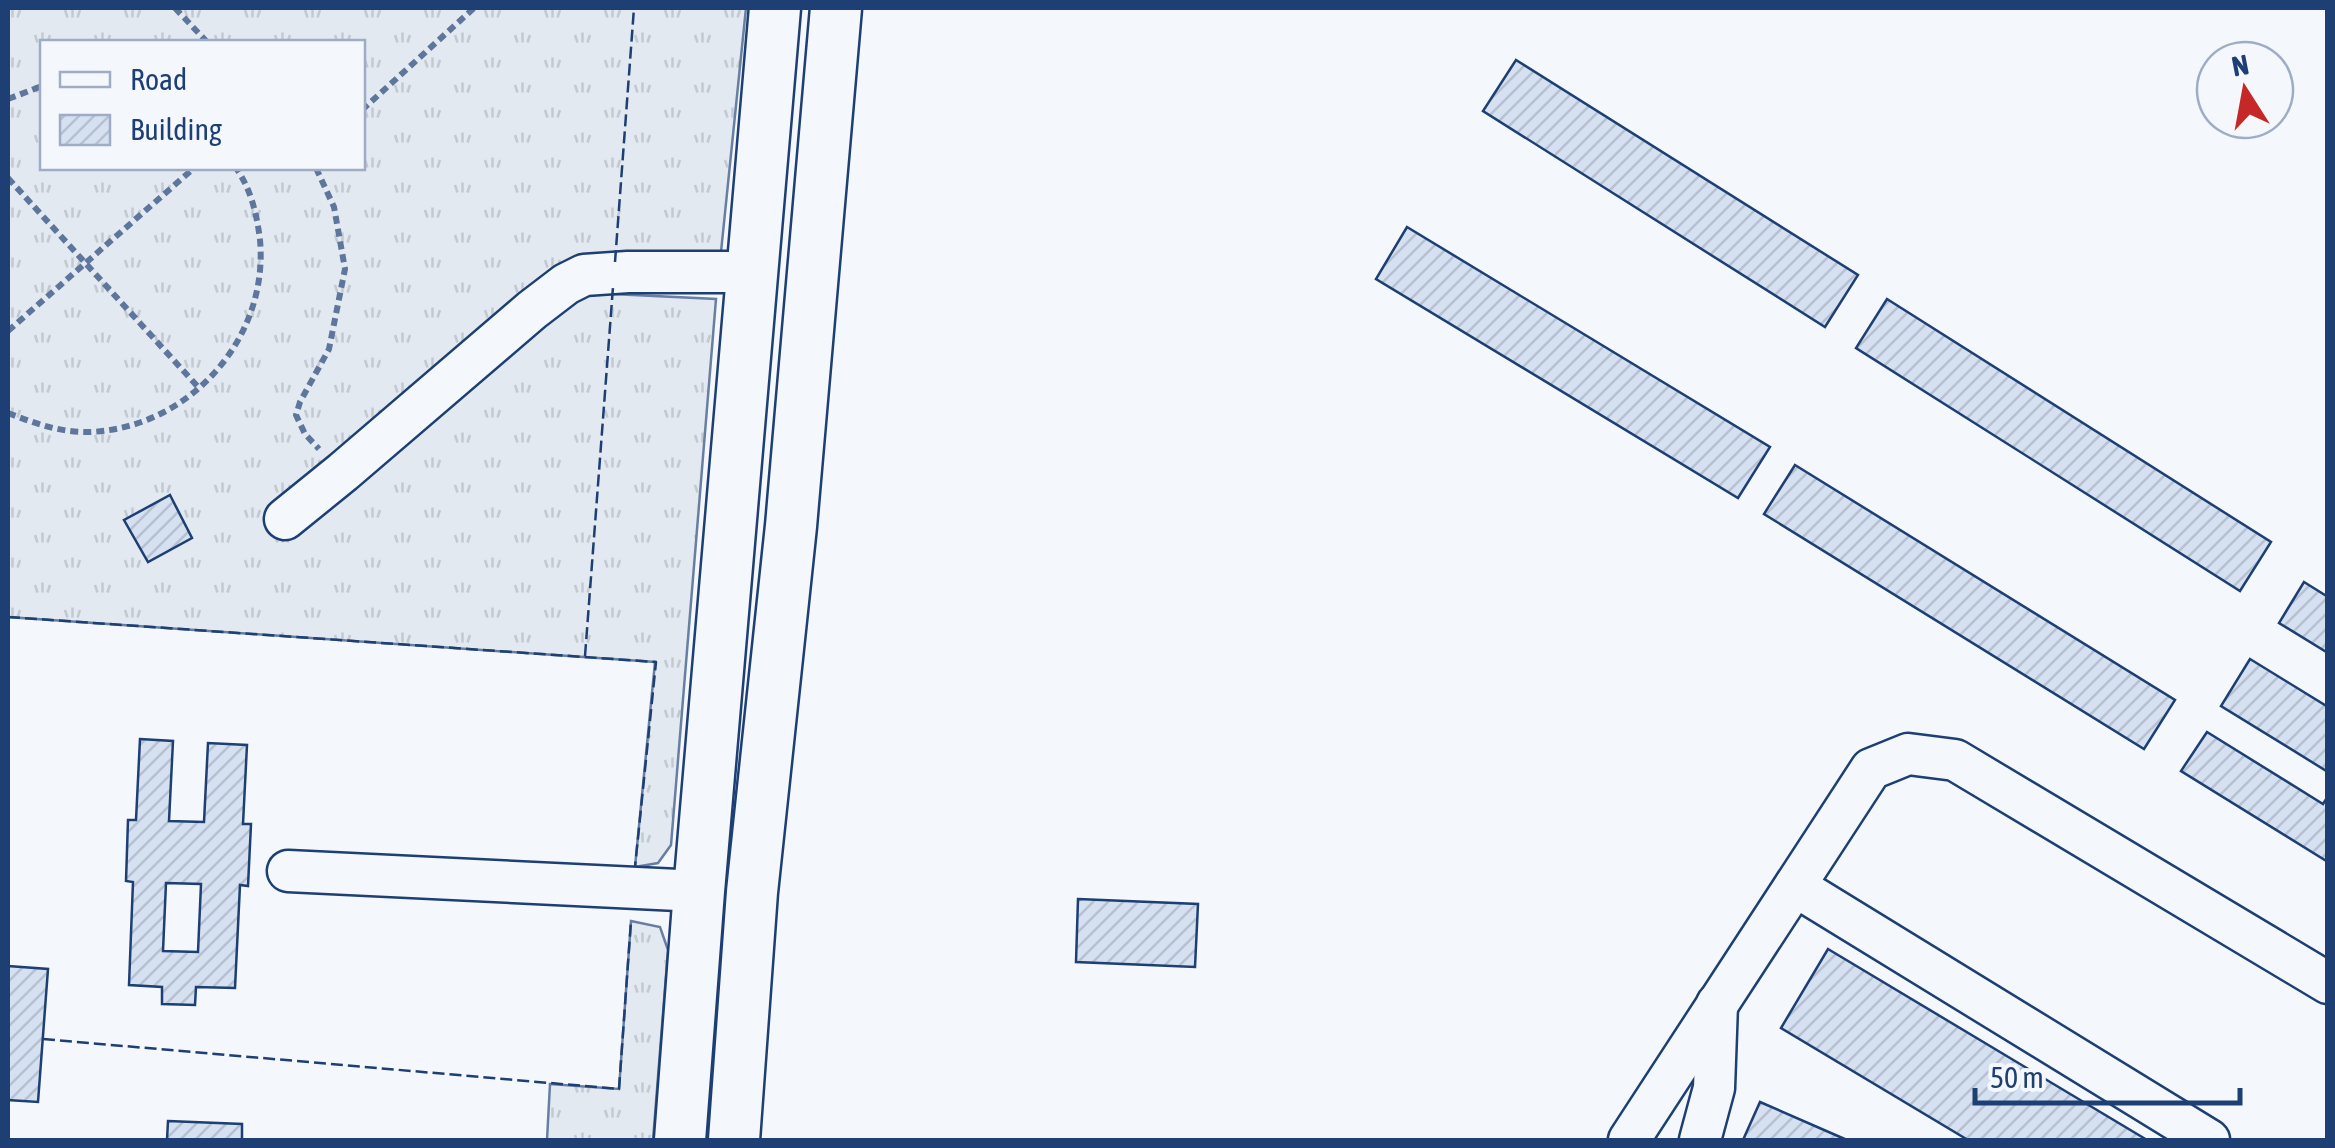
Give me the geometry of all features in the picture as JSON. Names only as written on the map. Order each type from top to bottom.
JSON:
[{"type":"main road","points":[[680,1140],[775,8]]},
{"type":"main road","points":[[734,1140],[752,892],[791,526],[836,8]]},
{"type":"lane","points":[[284,519],[566,284],[584,275],[628,272],[752,272]]},
{"type":"lane","points":[[1628,1140],[1871,769],[1908,754],[1955,760],[2328,983]]},
{"type":"lane","points":[[288,871],[699,890]]},
{"type":"lane","points":[[1794,886],[2209,1140]]},
{"type":"lane","points":[[1700,1140],[1714,1088],[1718,1004]]},
{"type":"path","points":[[174,8],[205,40]]},
{"type":"path","points":[[365,107],[474,8]]},
{"type":"path","points":[[8,99],[40,87]]},
{"type":"path","points":[[8,332],[192,170]]},
{"type":"path","points":[[8,413],[41,426],[90,432],[138,424],[182,402],[214,375],[239,341],[255,303],[262,262],[258,220],[237,170]]},
{"type":"path","points":[[317,170],[334,207],[344,269],[330,349],[296,415],[305,434],[343,472]]},
{"type":"path","points":[[8,178],[199,388]]},
{"type":"green space","points":[[8,8],[746,8],[721,252],[615,253],[613,294],[716,299],[671,845],[658,863],[635,867],[655,662],[8,617]]},
{"type":"green space","points":[[631,921],[660,927],[668,950],[653,1140],[547,1140],[550,1084],[619,1089]]},
{"type":"building","points":[[1516,60],[1858,275],[1825,327],[1483,111]]},
{"type":"building","points":[[1407,227],[1770,447],[1738,498],[1376,279]]},
{"type":"building","points":[[1887,299],[2271,542],[2240,591],[1856,348]]},
{"type":"building","points":[[1795,465],[2175,700],[2144,749],[1764,514]]},
{"type":"building","points":[[170,495],[192,538],[148,562],[124,520]]},
{"type":"building","points":[[2304,582],[2328,597],[2328,653],[2279,623]]},
{"type":"building","points":[[2250,659],[2328,707],[2328,772],[2221,706]]},
{"type":"building","points":[[2207,732],[2323,804],[2328,796],[2328,862],[2181,771]]},
{"type":"building","points":[[140,739],[173,741],[169,821],[204,822],[208,743],[247,745],[243,824],[251,824],[248,886],[240,885],[235,988],[196,987],[195,1005],[162,1004],[162,987],[129,985],[133,882],[126,881],[128,820],[136,820]],"holes":[[[166,883],[201,884],[198,952],[163,951]]]},
{"type":"building","points":[[1078,899],[1198,904],[1195,967],[1076,962]]},
{"type":"building","points":[[1828,949],[2147,1140],[1968,1140],[1781,1028]]},
{"type":"building","points":[[8,966],[48,969],[38,1102],[8,1100]]},
{"type":"building","points":[[1760,1102],[1847,1140],[1743,1140]]},
{"type":"building","points":[[168,1121],[242,1124],[242,1140],[167,1140]]},
{"type":"fence","points":[[615,262],[634,8]]},
{"type":"fence","points":[[585,656],[613,287]]},
{"type":"fence","points":[[8,617],[656,662],[635,867]]},
{"type":"fence","points":[[43,1039],[619,1089],[631,921]]}]
